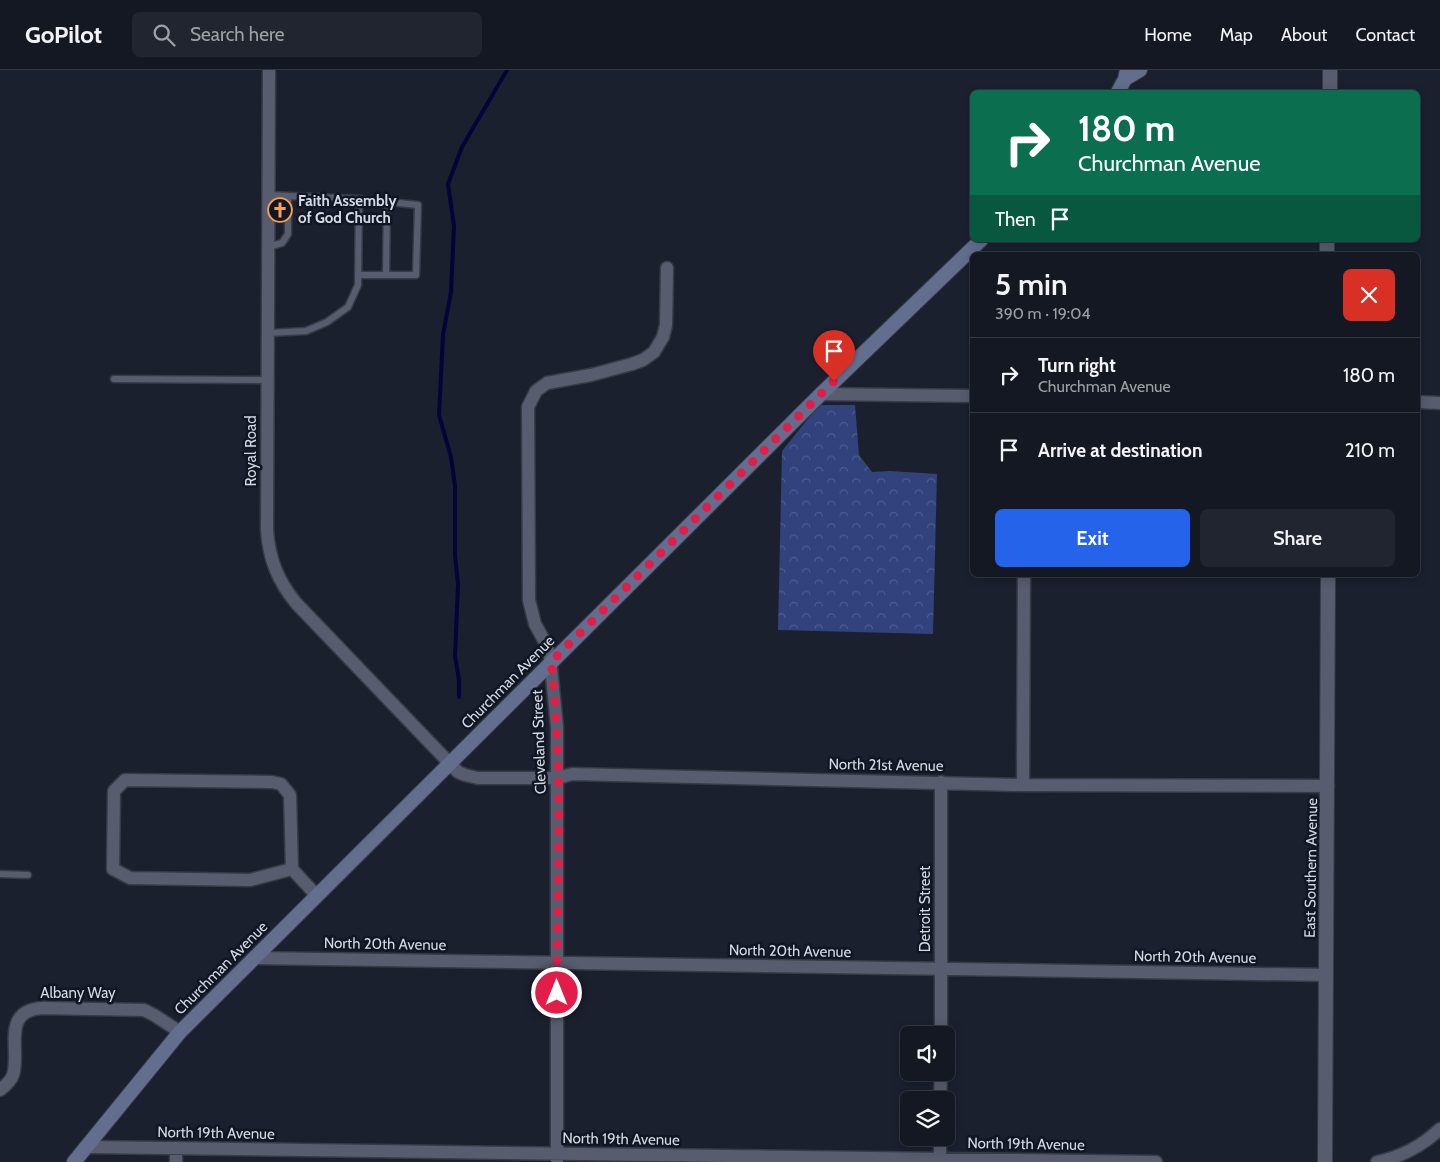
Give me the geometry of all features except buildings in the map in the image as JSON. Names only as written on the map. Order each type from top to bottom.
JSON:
[{"type":"main road","points":[[1119,90],[1126,75],[1140,70]]},
{"type":"main road","name":"Churchman Avenue","points":[[74,1162],[180,1032],[821,394],[979,242]]},
{"type":"street","name":"Royal Road","points":[[269,70],[267,530],[270,553],[275,570],[285,590],[296,603],[449,764]]},
{"type":"street","points":[[1330,70],[1330,90]]},
{"type":"street","name":"Cleveland Street","points":[[557,1158],[558,778],[556,702],[551,662],[546,644],[531,615],[529,600],[529,403],[536,391],[547,383],[632,364],[643,360],[654,352],[663,337],[666,325],[667,268]]},
{"type":"street","points":[[821,394],[970,396]]},
{"type":"street","points":[[1420,402],[1440,403]]},
{"type":"street","points":[[1023,784],[1024,577]]},
{"type":"street","name":"East Southern Avenue","points":[[1325,1162],[1328,577]]},
{"type":"street","name":"North 21st Avenue","points":[[449,764],[465,775],[478,778],[558,778],[572,774],[1023,784],[1328,786]]},
{"type":"street","points":[[292,869],[250,880],[130,878],[113,868],[114,791],[125,780],[272,782],[281,784],[290,795],[292,869],[316,896]]},
{"type":"street","name":"Detroit Street","points":[[941,782],[941,1026]]},
{"type":"street","name":"North 20th Avenue","points":[[254,958],[1326,975]]},
{"type":"street","name":"Albany Way","points":[[0,1090],[14,1073],[14,1030],[23,1016],[34,1009],[144,1010],[180,1032]]},
{"type":"street","points":[[1377,1162],[1396,1157],[1417,1147],[1440,1129]]},
{"type":"street","points":[[940,1146],[940,1159]]},
{"type":"street","name":"North 19th Avenue","points":[[87,1147],[557,1158],[940,1159],[1156,1162]]},
{"type":"street","points":[[176,1148],[176,1162]]},
{"type":"lane","points":[[268,195],[359,199],[418,205],[416,275],[358,275]]},
{"type":"lane","points":[[268,246],[282,243],[288,234],[288,197]]},
{"type":"lane","points":[[268,333],[306,331],[327,322],[348,307],[358,285],[359,199]]},
{"type":"lane","points":[[386,275],[387,202]]},
{"type":"lane","points":[[114,378],[268,380]]},
{"type":"lane","points":[[0,874],[28,875]]},
{"type":"green space","points":[[819,405],[855,405],[859,455],[872,472],[890,471],[937,474],[933,634],[778,630],[782,451]]},
{"type":"waterway","points":[[459,697],[459,680],[455,656],[458,585],[455,555],[455,486],[451,457],[439,415],[443,335],[451,292],[454,226],[448,184],[462,147],[507,70]]},
{"type":"place","name":"Faith Assembly of God Church","points":[[280,210]]},
{"type":"route","points":[[557,993],[558,761],[556,702],[551,662],[834,381]]}]
